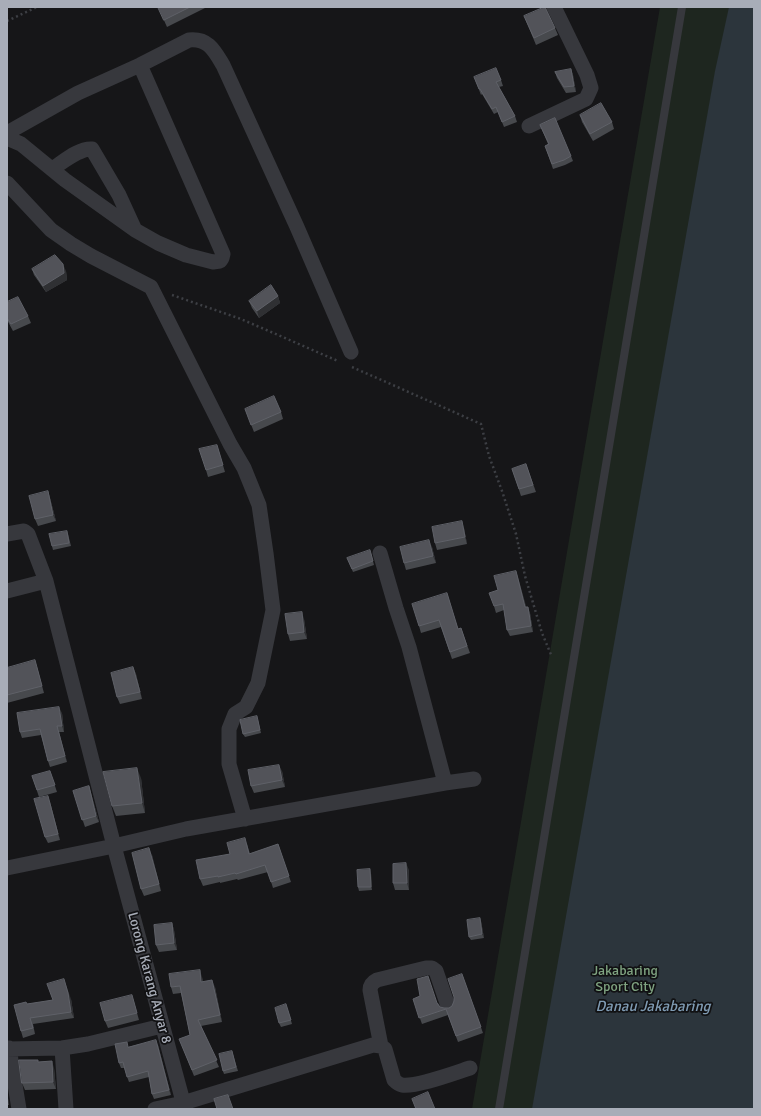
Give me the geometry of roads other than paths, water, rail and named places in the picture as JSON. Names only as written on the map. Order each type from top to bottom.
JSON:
[{"type":"street","points":[[529,126],[586,99],[591,88],[587,75],[554,7]]},
{"type":"street","points":[[7,133],[78,93],[140,65],[189,40],[197,39],[206,42],[215,52],[223,65],[297,227],[347,360]]},
{"type":"street","points":[[7,138],[20,144],[65,180],[135,230],[158,243],[186,255],[213,262],[220,261],[223,254],[140,65]]},
{"type":"street","points":[[52,169],[80,151],[87,148],[92,149],[119,194],[135,230]]},
{"type":"street","points":[[7,183],[51,230],[91,256],[151,287],[230,444],[244,468],[259,505],[273,610],[258,683],[246,707],[235,714],[229,729],[229,764],[245,819]]},
{"type":"street","name":"Lorong Karang Anyar 8","points":[[7,534],[24,531],[28,534],[46,581],[114,846],[184,1106]]},
{"type":"street","points":[[380,554],[409,647],[444,783]]},
{"type":"street","points":[[7,591],[46,581]]},
{"type":"street","points":[[7,868],[186,830],[444,783],[474,779]]},
{"type":"street","points":[[448,1006],[436,971],[432,968],[426,968],[374,981],[371,985],[370,990],[382,1046],[385,1049],[394,1080],[397,1083],[401,1085],[414,1085],[470,1068]]},
{"type":"street","points":[[19,1109],[8,1049],[62,1048],[88,1044],[162,1026]]},
{"type":"street","points":[[155,1109],[184,1106],[366,1047],[373,1045],[382,1046]]},
{"type":"street","points":[[62,1048],[66,1109]]},
{"type":"lane","points":[[499,1109],[682,7]]},
{"type":"water","name":"Danau Jakabaring","points":[[729,7],[754,7],[754,1109],[532,1109],[715,71]]},
{"type":"park label","name":"Jakabaring Sport City","points":[[625,980]]}]
